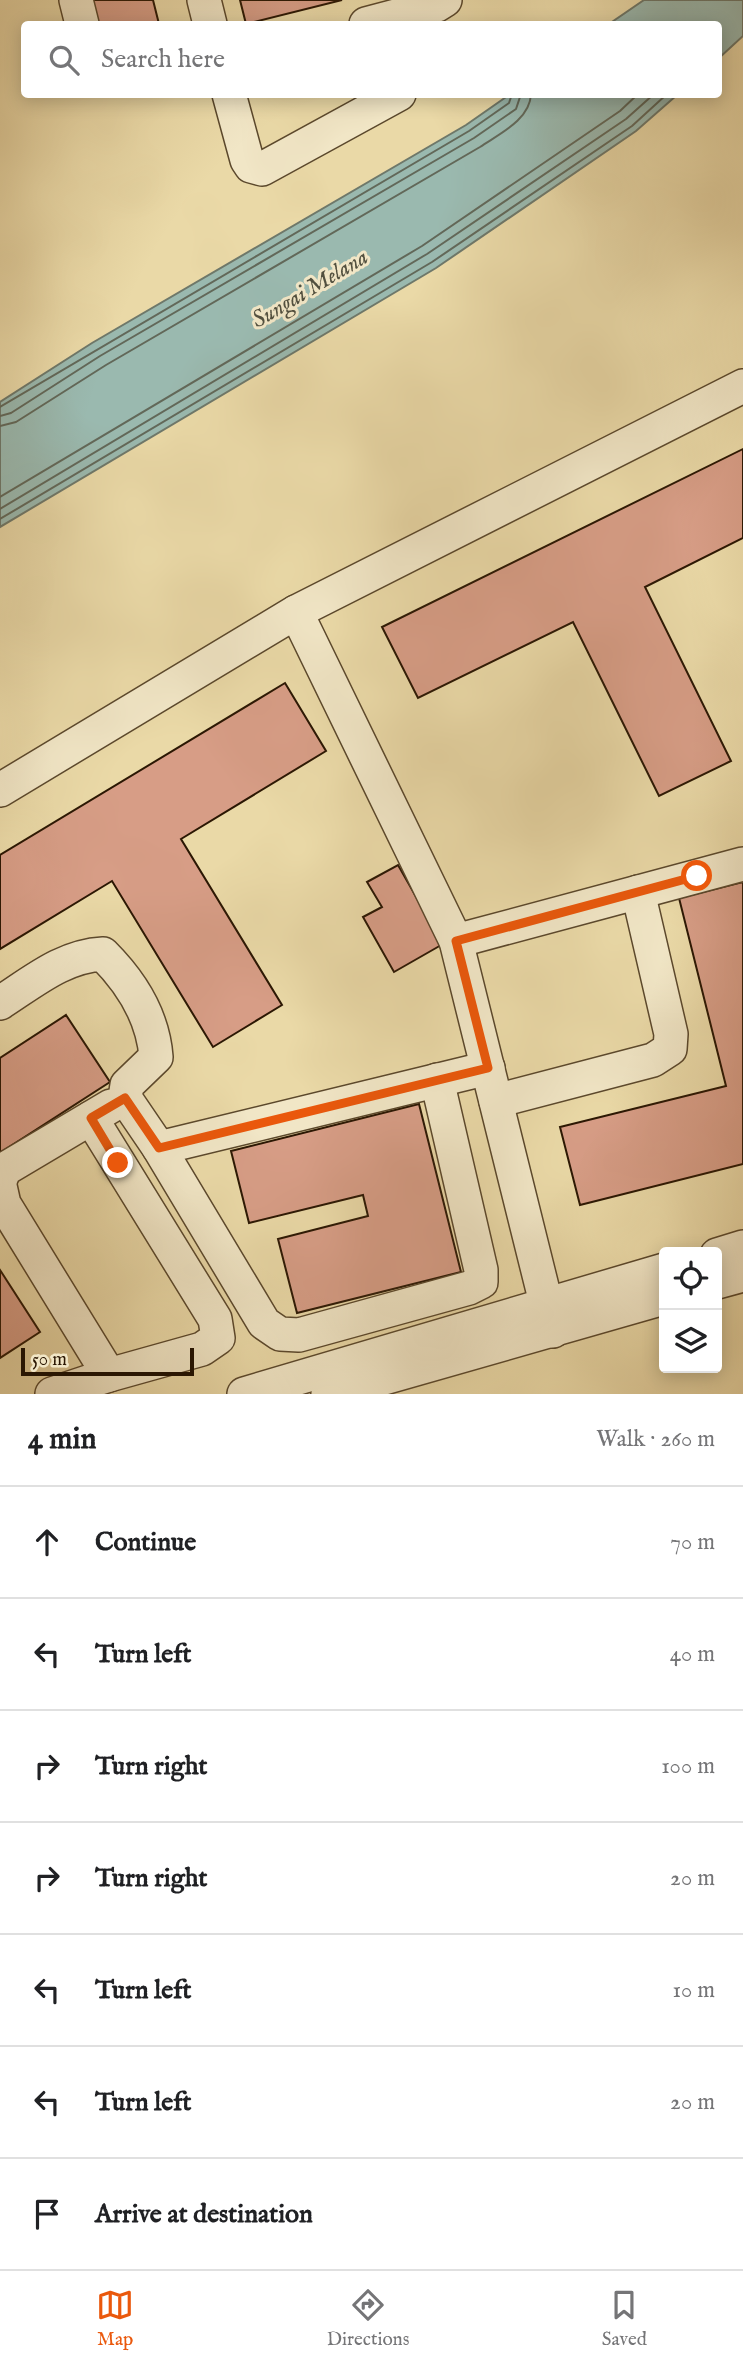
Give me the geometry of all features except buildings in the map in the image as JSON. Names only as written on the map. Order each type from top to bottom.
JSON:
[{"type":"street","points":[[76,0],[81,21]]},
{"type":"street","points":[[204,0],[209,21]]},
{"type":"street","points":[[377,21],[437,5],[444,0]]},
{"type":"street","points":[[230,98],[247,160],[255,169],[267,168],[393,98]]},
{"type":"street","points":[[0,790],[296,612],[743,386]]},
{"type":"street","points":[[296,612],[456,941],[550,1318]]},
{"type":"street","points":[[456,941],[743,864]]},
{"type":"street","points":[[496,1101],[653,1060],[670,1049],[671,1034],[638,892]]},
{"type":"street","points":[[0,1003],[58,965],[87,954],[103,954],[136,994],[155,1038],[156,1057],[127,1086],[125,1098],[159,1148],[264,1323],[280,1334],[299,1335],[469,1288],[481,1282],[481,1270],[437,1080]]},
{"type":"street","points":[[159,1148],[488,1068]]},
{"type":"street","points":[[0,1180],[5,1170],[125,1098]]},
{"type":"street","points":[[52,1394],[202,1349],[218,1338],[215,1319],[91,1118]]},
{"type":"street","points":[[0,1186],[4,1204],[109,1375]]},
{"type":"street","points":[[722,1253],[743,1247]]},
{"type":"street","points":[[328,1394],[550,1318],[659,1272]]},
{"type":"street","points":[[722,1281],[743,1275]]},
{"type":"street","points":[[244,1394],[288,1388],[550,1318],[659,1299]]},
{"type":"water","points":[[644,0],[743,0],[743,36],[722,55],[722,21],[613,21]]},
{"type":"water","name":"Sungai Melana","points":[[505,98],[674,98],[636,131],[436,268],[0,527],[0,402],[92,343],[466,125]]},
{"type":"route","points":[[118,1163],[91,1118],[125,1098],[159,1148],[488,1068],[456,941],[697,876]]}]
